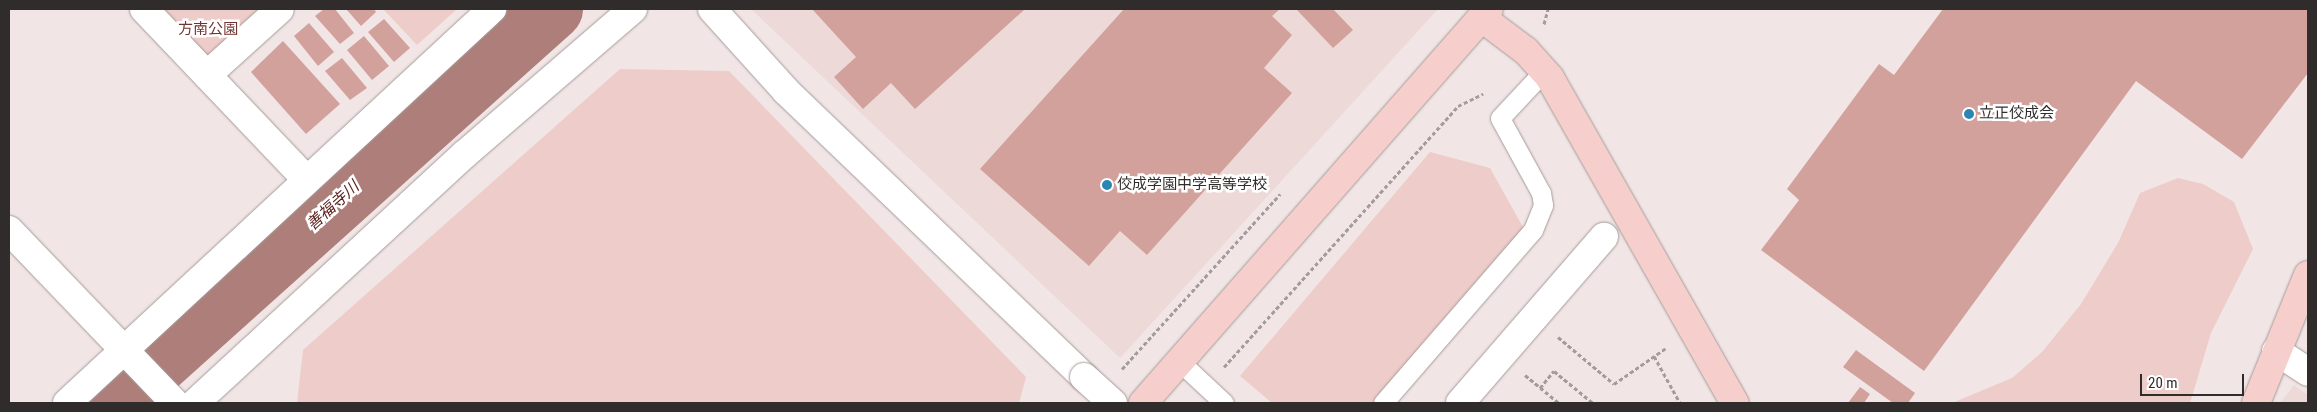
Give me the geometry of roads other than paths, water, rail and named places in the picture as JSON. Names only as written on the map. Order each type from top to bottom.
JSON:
[{"type":"street","points":[[144,9],[307,180]]},
{"type":"street","points":[[207,75],[280,9]]},
{"type":"street","points":[[67,403],[131,355],[307,180],[492,9]]},
{"type":"street","points":[[9,230],[131,355],[181,402],[633,9]]},
{"type":"street","points":[[712,9],[786,91],[1113,403]]},
{"type":"street","points":[[1143,403],[1486,13],[1544,71],[1628,210],[1735,403]]},
{"type":"street","points":[[1460,403],[1604,237]]},
{"type":"street","points":[[2256,403],[2308,275]]},
{"type":"street","points":[[2276,351],[2308,372]]},
{"type":"lane","points":[[1382,403],[1533,230],[1543,205],[1541,193],[1500,118],[1544,71]]},
{"type":"lane","points":[[1180,362],[1224,403]]},
{"type":"waterway","name":"善福寺川","points":[[113,403],[552,9]]},
{"type":"place","name":"立正佼成会","points":[[1969,114]]},
{"type":"place","name":"佼成学園中学高等学校","points":[[1107,185]]},
{"type":"park label","name":"方南公園","points":[[208,30]]}]
